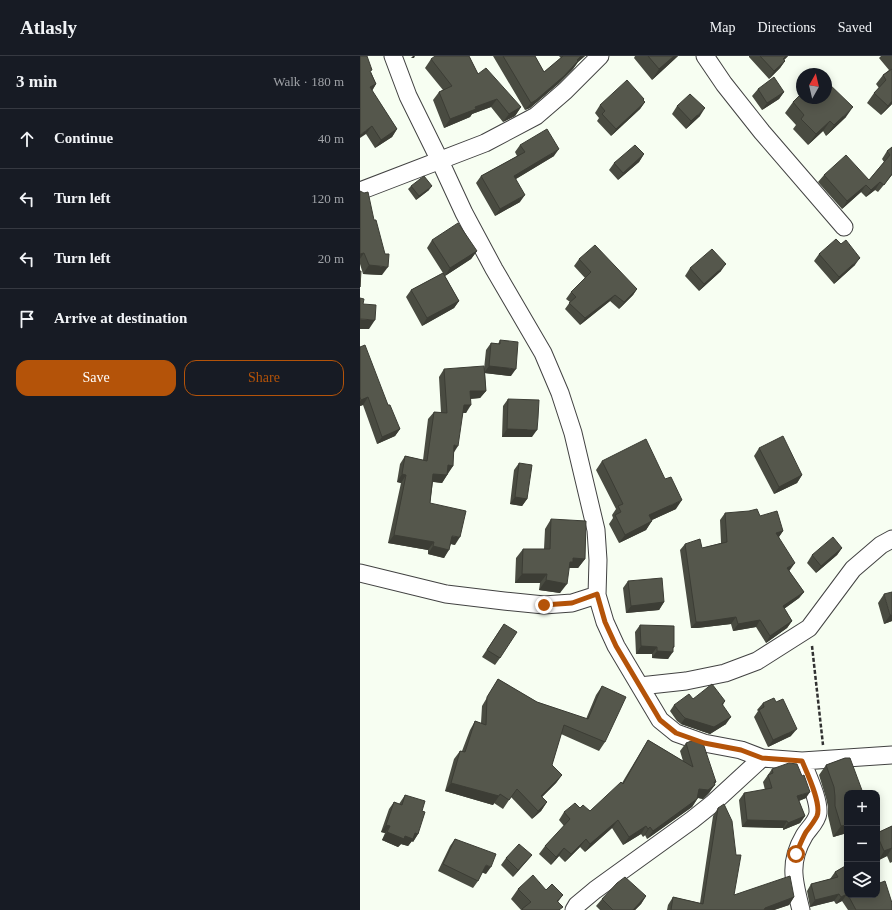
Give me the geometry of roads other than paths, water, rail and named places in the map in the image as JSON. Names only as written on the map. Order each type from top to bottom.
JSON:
[{"type":"street","points":[[393,56],[408,96],[464,213],[494,269],[543,353],[560,393],[573,433],[596,530],[598,560],[597,594],[605,622],[616,646],[660,720],[676,733],[704,743],[741,750],[762,758],[802,761],[892,755]]},
{"type":"street","points":[[360,191],[485,143],[536,116],[565,91],[599,56]]},
{"type":"street","points":[[705,56],[724,84],[753,120],[844,227]]},
{"type":"street","points":[[640,686],[686,681],[725,673],[757,661],[809,628],[853,569],[881,545],[892,539]]},
{"type":"street","points":[[360,573],[446,594],[544,605],[572,603],[597,594]]},
{"type":"street","points":[[574,910],[577,905],[595,890],[712,804],[762,758]]},
{"type":"street","points":[[801,910],[794,882],[796,854],[806,832],[818,815],[816,796],[802,761]]}]
